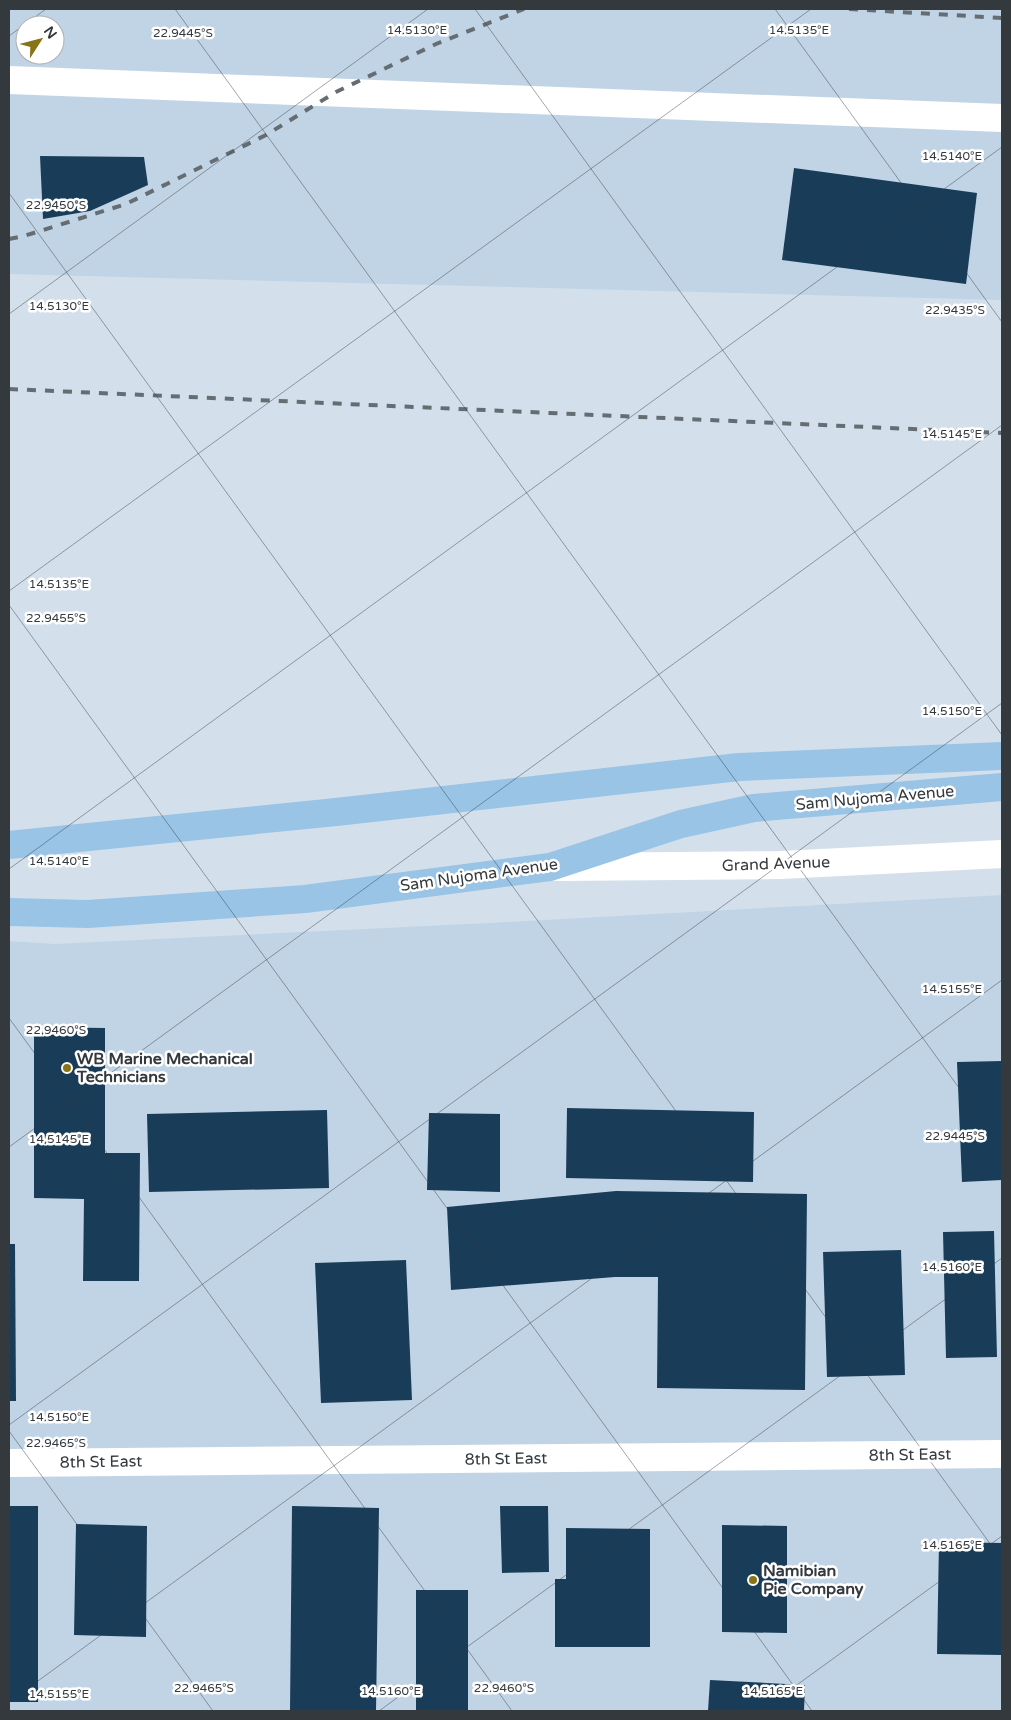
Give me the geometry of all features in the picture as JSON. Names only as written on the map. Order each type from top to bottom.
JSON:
[{"type":"main road","name":"Sam Nujoma Avenue","points":[[9,845],[307,815],[739,767],[1002,756]]},
{"type":"main road","name":"Sam Nujoma Avenue","points":[[9,912],[88,914],[305,899],[550,867],[681,824],[754,808],[1002,787]]},
{"type":"street","points":[[9,80],[1002,118]]},
{"type":"street","name":"Grand Avenue","points":[[550,867],[782,865],[1002,854]]},
{"type":"street","name":"8th St East","points":[[9,1463],[1002,1454]]},
{"type":"shaded area","points":[[9,9],[1002,9],[1002,300],[9,274]]},
{"type":"shaded area","points":[[1002,895],[1002,1711],[9,1711],[9,941],[55,944]]},
{"type":"building","points":[[40,156],[144,157],[148,185],[90,211],[43,219]]},
{"type":"building","points":[[794,168],[977,193],[966,284],[782,260]]},
{"type":"building","points":[[34,1027],[105,1028],[105,1153],[140,1153],[139,1281],[83,1281],[84,1199],[34,1198]]},
{"type":"building","points":[[1002,1061],[1002,1180],[962,1182],[957,1062]]},
{"type":"building","points":[[567,1108],[754,1112],[753,1182],[566,1178]]},
{"type":"building","points":[[327,1110],[329,1188],[149,1192],[147,1114]]},
{"type":"building","points":[[429,1113],[500,1114],[500,1192],[427,1190]]},
{"type":"building","points":[[616,1191],[807,1194],[805,1390],[657,1388],[658,1277],[615,1277],[451,1290],[447,1207]]},
{"type":"building","points":[[994,1231],[997,1357],[946,1358],[943,1232]]},
{"type":"building","points":[[9,1244],[15,1244],[16,1401],[9,1401]]},
{"type":"building","points":[[901,1250],[905,1375],[827,1377],[823,1252]]},
{"type":"building","points":[[406,1260],[412,1400],[321,1403],[315,1263]]},
{"type":"building","points":[[9,1506],[38,1506],[38,1702],[9,1702]]},
{"type":"building","points":[[292,1506],[379,1508],[376,1711],[290,1711]]},
{"type":"building","points":[[500,1506],[548,1506],[549,1572],[502,1573]]},
{"type":"building","points":[[76,1524],[147,1526],[146,1637],[74,1635]]},
{"type":"building","points":[[722,1525],[787,1526],[787,1633],[722,1632]]},
{"type":"building","points":[[566,1528],[650,1529],[650,1647],[555,1647],[555,1579],[566,1579]]},
{"type":"building","points":[[939,1542],[1002,1543],[1002,1655],[937,1654]]},
{"type":"building","points":[[416,1590],[468,1590],[468,1711],[416,1711]]},
{"type":"building","points":[[710,1680],[805,1685],[804,1711],[708,1711]]},
{"type":"railway","points":[[9,239],[126,204],[266,135],[336,92],[436,44],[524,9]]},
{"type":"railway","points":[[849,9],[1002,18]]},
{"type":"railway","points":[[9,389],[1002,433]]},
{"type":"place","name":"WB Marine Mechanical Technicians","points":[[67,1068]]},
{"type":"place","name":"Namibian Pie Company","points":[[753,1580]]}]
